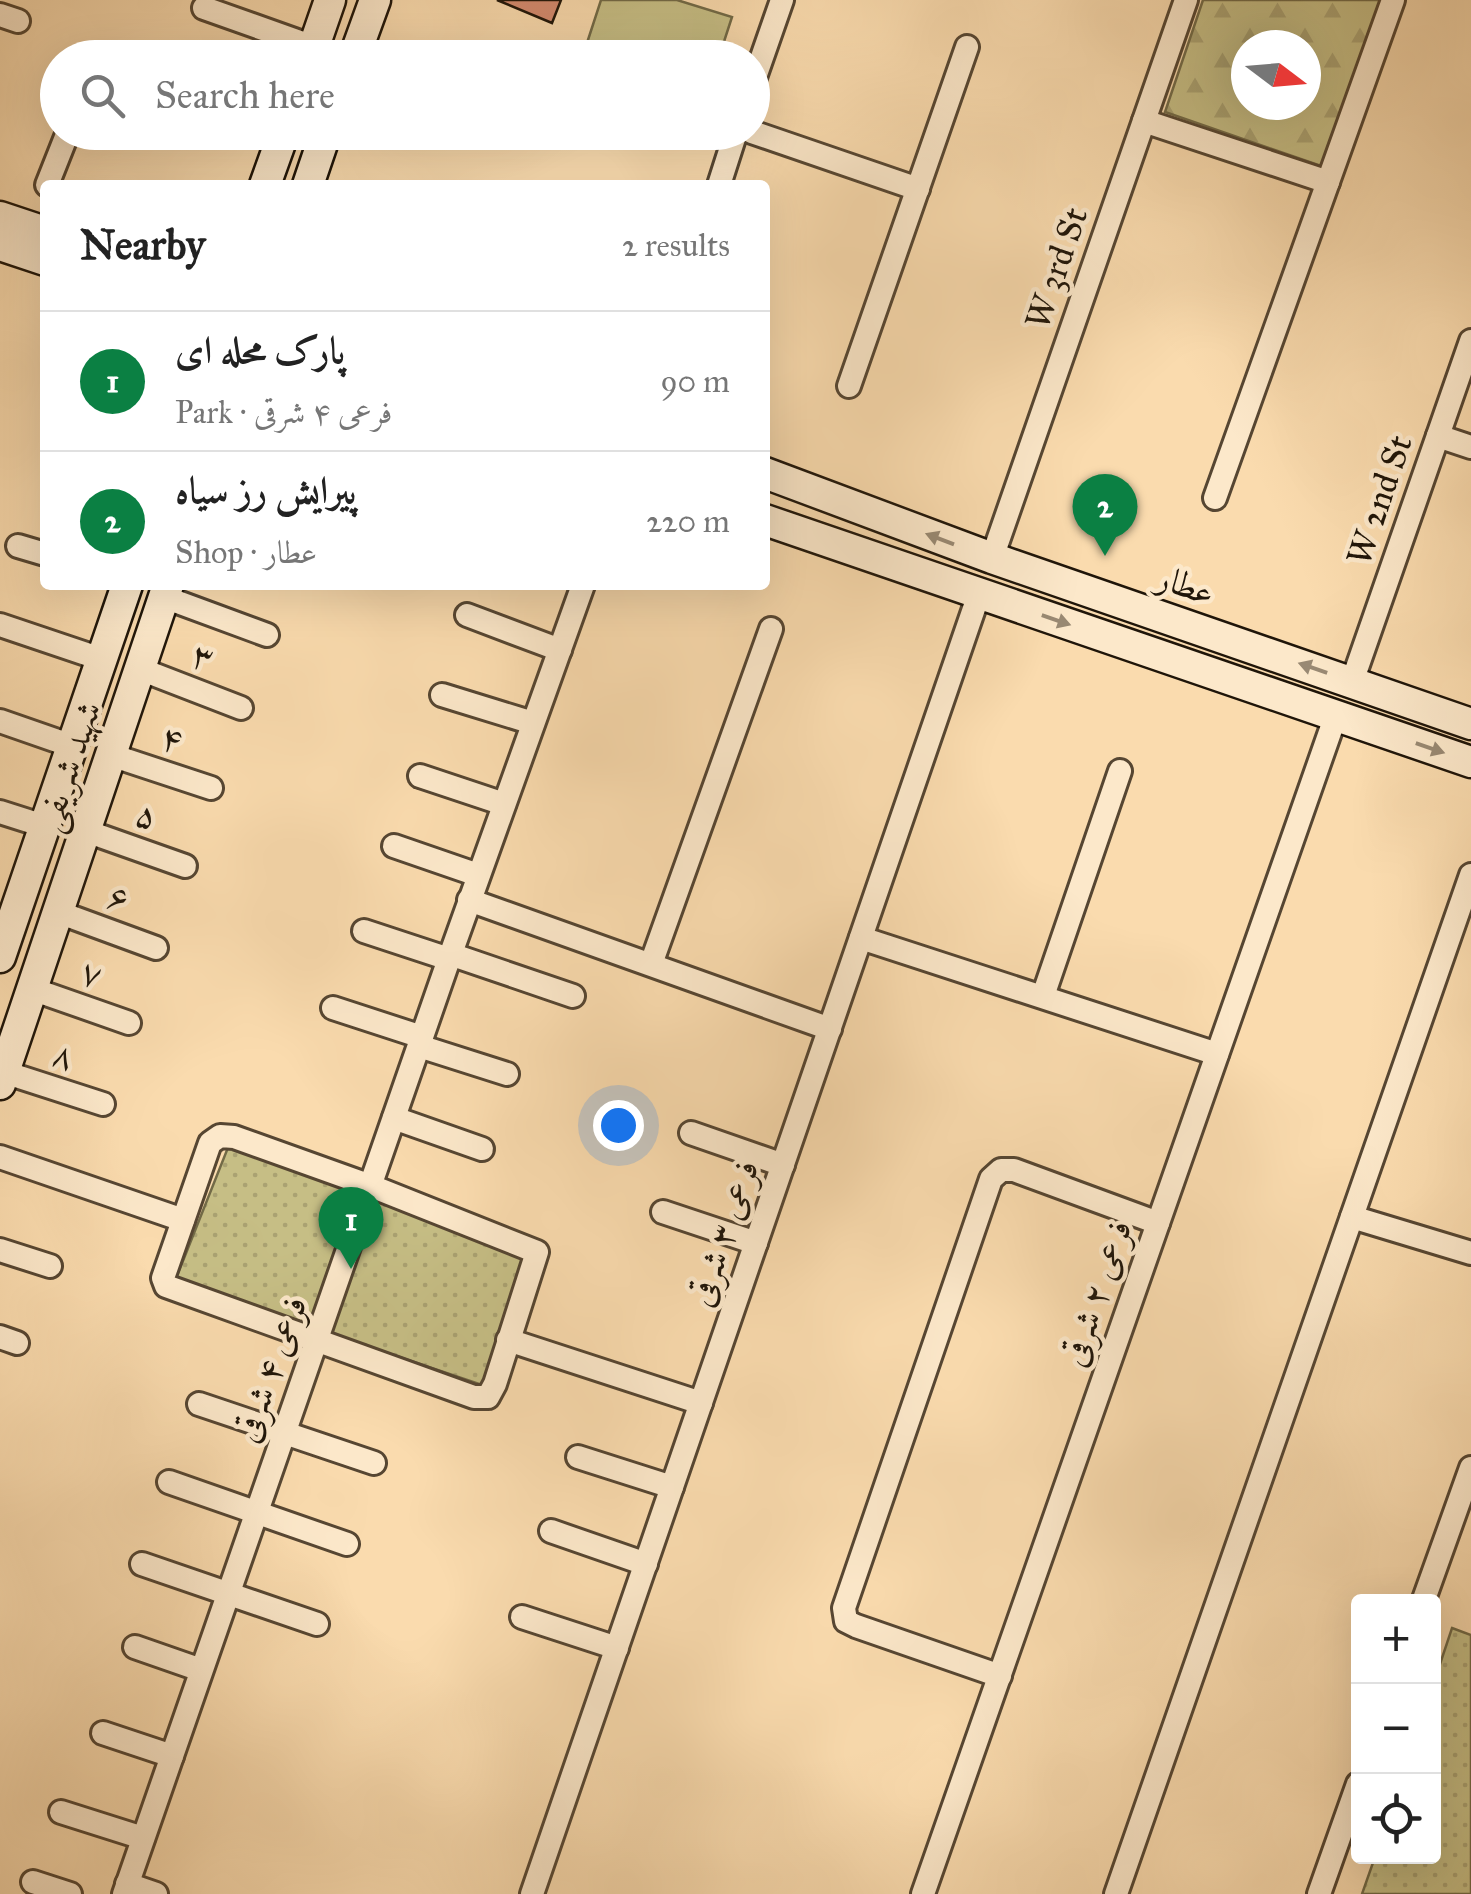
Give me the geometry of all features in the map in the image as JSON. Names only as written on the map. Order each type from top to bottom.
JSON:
[{"type":"main road","points":[[316,40],[330,0]]},
{"type":"main road","points":[[361,40],[375,0]]},
{"type":"main road","points":[[267,180],[278,150]]},
{"type":"main road","points":[[310,180],[320,150]]},
{"type":"main road","points":[[0,217],[37,230]]},
{"type":"main road","points":[[0,245],[40,258]]},
{"type":"main road","name":"عطار","points":[[770,475],[992,558],[1471,724]]},
{"type":"main road","points":[[798,532],[814,492]]},
{"type":"main road","points":[[770,522],[1471,762]]},
{"type":"main road","name":"شهید شریفی","points":[[0,956],[9,902],[44,826],[125,590]]},
{"type":"main road","name":"شهید شریفی","points":[[2,1078],[166,591]]},
{"type":"street","points":[[768,40],[782,0]]},
{"type":"street","name":"W 3rd St","points":[[992,558],[1186,0]]},
{"type":"street","points":[[1215,498],[1393,0]]},
{"type":"street","points":[[204,8],[283,40]]},
{"type":"street","points":[[849,386],[967,48]]},
{"type":"street","points":[[1144,121],[1328,182]]},
{"type":"street","points":[[770,138],[918,190]]},
{"type":"street","points":[[49,180],[61,150]]},
{"type":"street","points":[[721,180],[730,150]]},
{"type":"street","name":"W 2nd St","points":[[1352,682],[1471,341]]},
{"type":"street","points":[[1438,436],[1471,447]]},
{"type":"street","points":[[18,546],[40,553]]},
{"type":"street","name":"فرعی ۴ شرقی","points":[[126,1889],[581,590]]},
{"type":"street","points":[[166,591],[267,635]]},
{"type":"street","name":"فرعی ۳ شرقی","points":[[532,1894],[980,594]]},
{"type":"street","points":[[467,615],[560,650]]},
{"type":"street","points":[[0,625],[102,659]]},
{"type":"street","points":[[651,964],[771,629]]},
{"type":"street","name":"۳","points":[[140,669],[241,708]]},
{"type":"street","points":[[442,695],[533,723]]},
{"type":"street","name":"فرعی ۲ شرقی","points":[[924,1894],[1336,715]]},
{"type":"street","points":[[0,720],[72,746]]},
{"type":"street","name":"۴","points":[[111,755],[211,788]]},
{"type":"street","points":[[1044,996],[1120,771]]},
{"type":"street","points":[[420,776],[504,804]]},
{"type":"street","points":[[0,812],[44,826]]},
{"type":"street","name":"۵","points":[[86,830],[185,866]]},
{"type":"street","points":[[394,846],[478,876]]},
{"type":"street","points":[[1116,1894],[1471,875]]},
{"type":"street","points":[[470,900],[830,1030]]},
{"type":"street","name":"۶","points":[[58,912],[156,948]]},
{"type":"street","points":[[364,931],[572,996]]},
{"type":"street","points":[[861,938],[1218,1054]]},
{"type":"street","name":"۷","points":[[32,989],[129,1023]]},
{"type":"street","points":[[333,1008],[507,1074]]},
{"type":"street","name":"۸","points":[[2,1078],[103,1104]]},
{"type":"street","points":[[394,1118],[482,1149]]},
{"type":"street","points":[[691,1133],[783,1165]]},
{"type":"street","points":[[220,1136],[234,1137],[371,1186],[537,1252],[488,1397],[474,1397],[166,1286],[163,1278],[210,1144],[220,1136]]},
{"type":"street","points":[[0,1158],[184,1220]]},
{"type":"street","points":[[1000,1676],[856,1626],[846,1621],[844,1608],[984,1198],[991,1180],[1001,1170],[1014,1170],[1158,1223]]},
{"type":"street","points":[[663,1212],[756,1243]]},
{"type":"street","points":[[1352,1217],[1471,1254]]},
{"type":"street","points":[[0,1250],[50,1266]]},
{"type":"street","points":[[508,1340],[701,1403]]},
{"type":"street","points":[[199,1404],[374,1463]]},
{"type":"street","points":[[578,1457],[672,1487]]},
{"type":"street","points":[[1427,1594],[1471,1468]]},
{"type":"street","points":[[169,1482],[347,1544]]},
{"type":"street","points":[[551,1531],[646,1564]]},
{"type":"street","points":[[142,1564],[317,1624]]},
{"type":"street","points":[[522,1618],[617,1648]]},
{"type":"street","points":[[135,1647],[201,1670]]},
{"type":"street","points":[[104,1733],[172,1756]]},
{"type":"street","points":[[1319,1894],[1351,1804]]},
{"type":"street","points":[[61,1812],[143,1838]]},
{"type":"street","points":[[33,1882],[70,1894]]},
{"type":"street","points":[[126,1889],[156,1894]]},
{"type":"green space","points":[[601,0],[677,0],[732,17],[725,40],[588,40]]},
{"type":"green space","points":[[1203,0],[1382,0],[1324,167],[1165,112]]},
{"type":"green space","points":[[229,1145],[526,1257],[482,1385],[175,1281]]},
{"type":"green space","points":[[1452,1628],[1471,1635],[1471,1894],[1362,1894],[1373,1864],[1441,1864],[1441,1661]]},
{"type":"building","points":[[497,0],[561,0],[552,23]]},
{"type":"place","name":"پیرایش رز سیاه","points":[[1105,556]]},
{"type":"place","name":"پارک محله ای","points":[[351,1269]]}]
